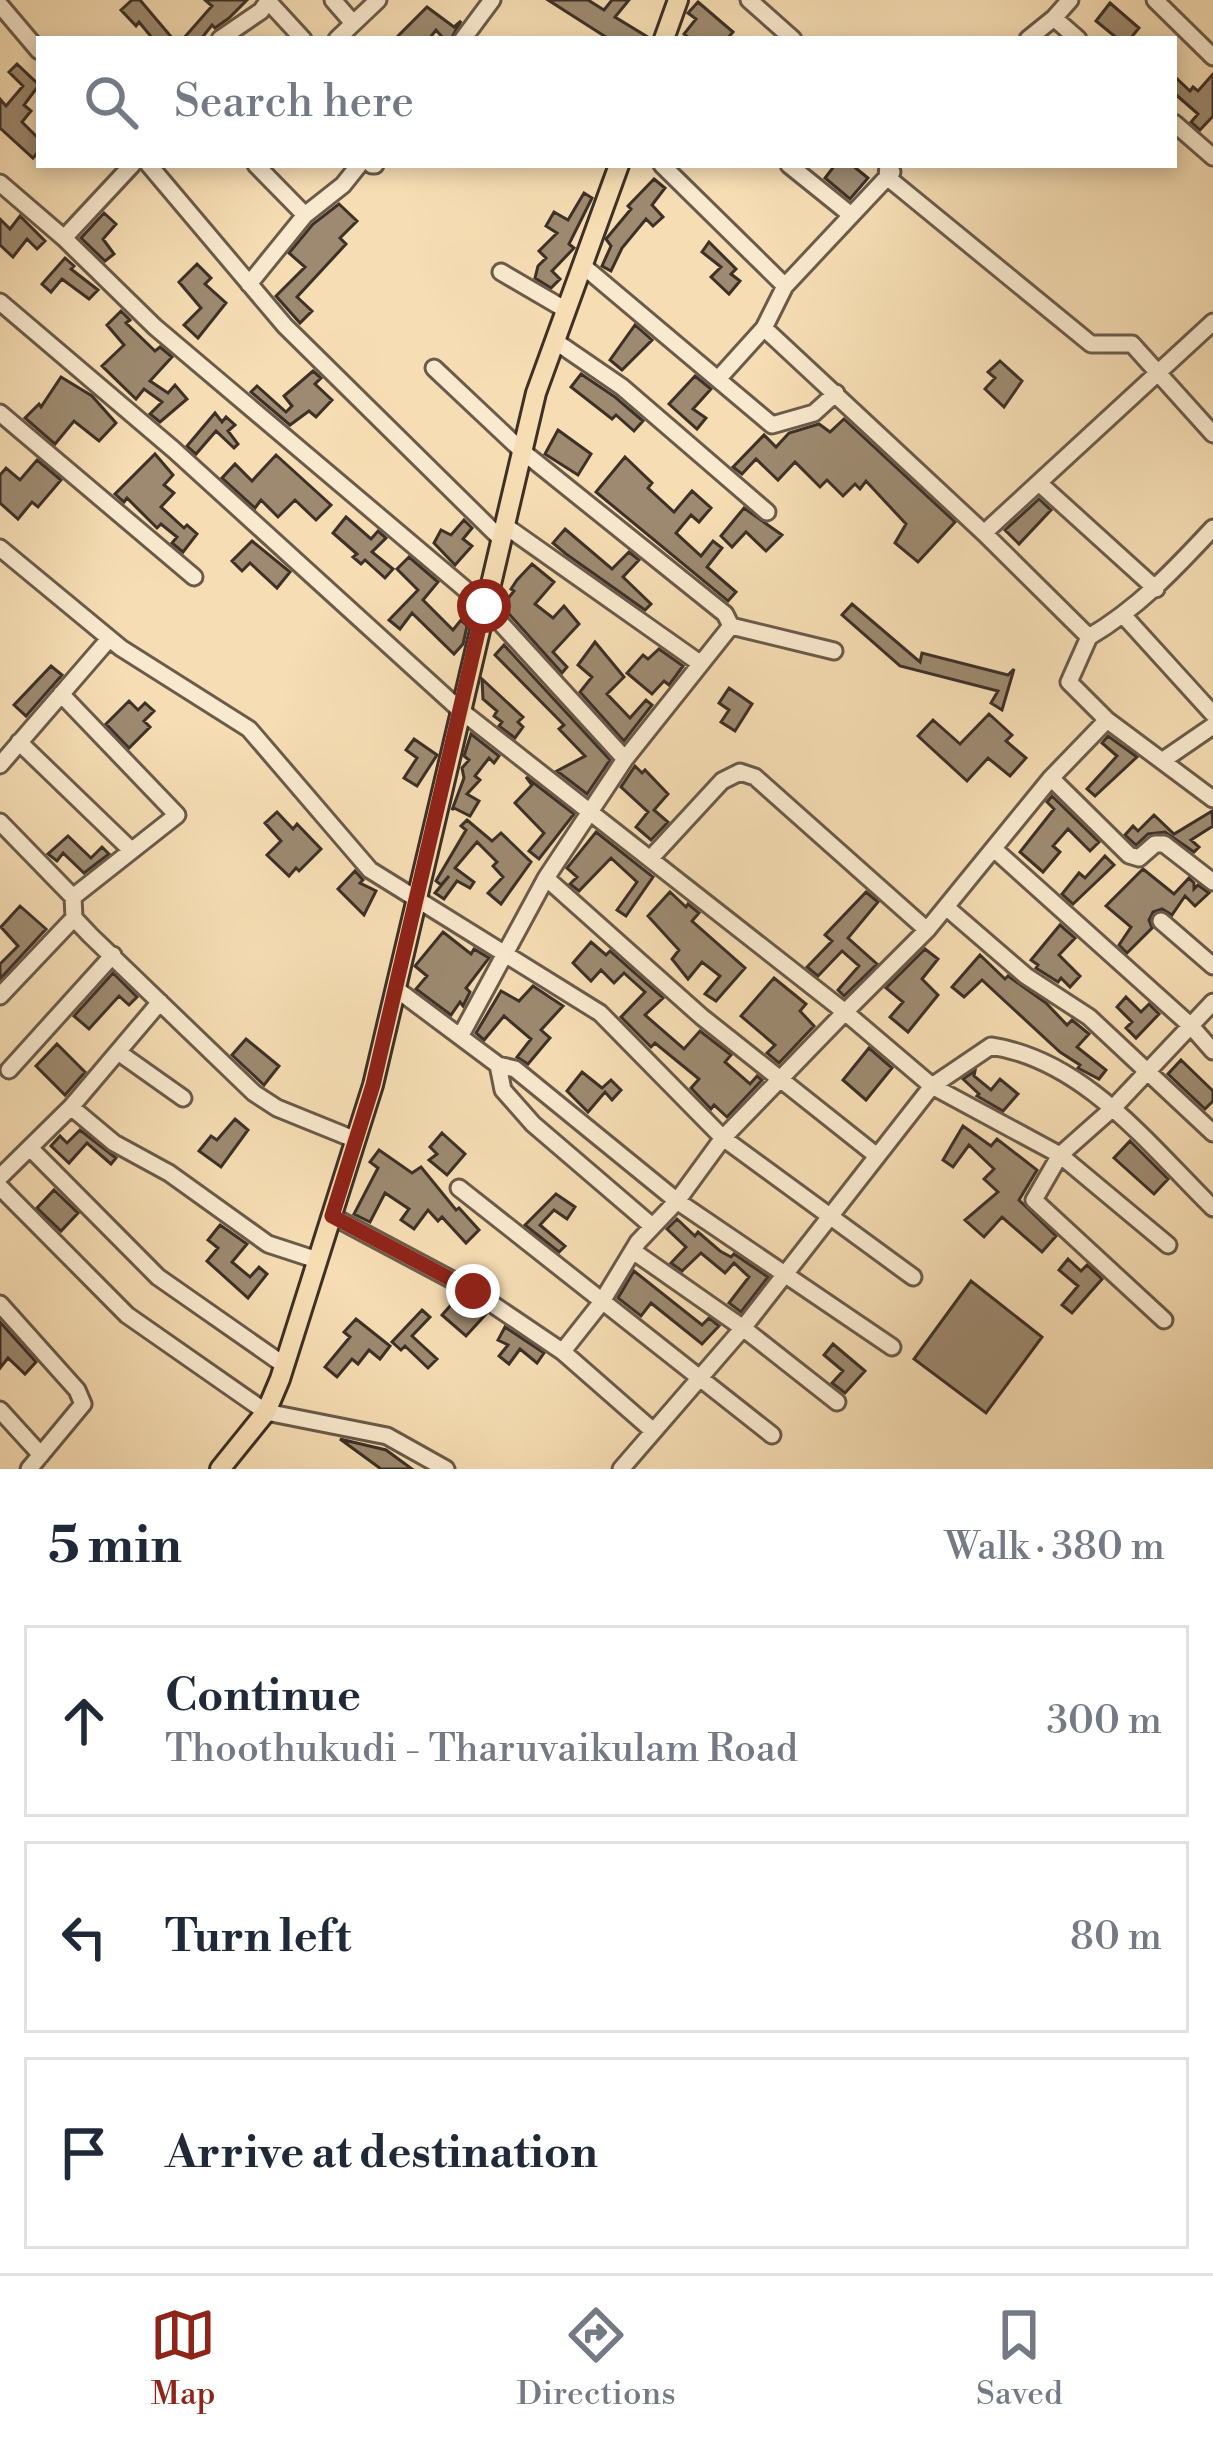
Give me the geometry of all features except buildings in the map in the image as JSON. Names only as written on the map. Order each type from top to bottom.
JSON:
[{"type":"main road","points":[[665,36],[679,0]]},
{"type":"main road","points":[[220,1469],[266,1412],[373,1085],[536,392],[618,168]]},
{"type":"street","points":[[333,0],[353,23]]},
{"type":"street","points":[[341,36],[378,0]]},
{"type":"street","points":[[465,36],[492,0]]},
{"type":"street","points":[[748,0],[790,36]]},
{"type":"street","points":[[1032,36],[1070,0]]},
{"type":"street","points":[[1155,0],[1213,57]]},
{"type":"street","points":[[228,36],[267,1],[300,36]]},
{"type":"street","points":[[0,7],[36,48]]},
{"type":"street","points":[[1054,18],[1075,36]]},
{"type":"street","points":[[1177,125],[1212,154]]},
{"type":"street","points":[[64,238],[129,168]]},
{"type":"street","points":[[152,168],[249,284],[374,416],[502,532],[701,664]]},
{"type":"street","points":[[259,168],[305,215]]},
{"type":"street","points":[[249,284],[305,215],[356,168]]},
{"type":"street","points":[[665,168],[785,286]]},
{"type":"street","points":[[793,168],[850,215]]},
{"type":"street","points":[[718,379],[764,328],[785,286],[891,169],[1091,344],[1132,344],[1213,434]]},
{"type":"street","points":[[0,183],[155,327],[484,606],[625,759]]},
{"type":"street","points":[[582,265],[772,425],[814,413],[836,393]]},
{"type":"street","points":[[501,272],[566,310]]},
{"type":"street","points":[[0,302],[174,450],[460,710],[845,1012],[932,1086],[1060,1155],[1168,1245]]},
{"type":"street","points":[[984,533],[1212,324]]},
{"type":"street","points":[[764,328],[1089,637]]},
{"type":"street","points":[[555,341],[622,387],[767,512]]},
{"type":"street","points":[[434,368],[522,451],[716,604],[731,626],[833,651]]},
{"type":"street","points":[[0,413],[194,577]]},
{"type":"street","points":[[1039,482],[1156,589]]},
{"type":"street","points":[[1213,528],[1156,589],[1089,637],[1069,682],[1107,720],[1213,800]]},
{"type":"street","points":[[0,548],[110,639],[249,729],[370,870],[416,894],[600,1012],[723,1138],[913,1277]]},
{"type":"street","points":[[1124,616],[1213,714]]},
{"type":"street","points":[[460,1035],[546,878],[590,809],[731,626]]},
{"type":"street","points":[[0,765],[110,639]]},
{"type":"street","points":[[62,694],[177,815],[73,897]]},
{"type":"street","points":[[562,1352],[602,1303],[633,1251],[723,1138],[926,930],[1051,778],[1107,720]]},
{"type":"street","points":[[1162,760],[1213,726]]},
{"type":"street","points":[[20,742],[131,850]]},
{"type":"street","points":[[650,859],[722,781],[740,772],[755,777],[926,930]]},
{"type":"street","points":[[1051,778],[1129,856],[1139,858],[1155,844],[1164,844],[1213,882]]},
{"type":"street","points":[[0,823],[73,897],[74,917],[254,1093],[277,1108],[356,1140]]},
{"type":"street","points":[[995,850],[1213,1051]]},
{"type":"street","points":[[546,878],[702,1017],[878,1156]]},
{"type":"street","points":[[946,907],[1026,976],[1089,1017],[1213,1132]]},
{"type":"street","points":[[0,996],[74,917]]},
{"type":"street","points":[[1161,921],[1213,966]]},
{"type":"street","points":[[9,1070],[113,956]]},
{"type":"street","points":[[395,988],[498,1065],[515,1069],[677,1201],[892,1347]]},
{"type":"street","points":[[0,1177],[71,1107],[160,1002]]},
{"type":"street","points":[[1164,1320],[1034,1200],[1060,1155],[1113,1108],[1213,1002]]},
{"type":"street","points":[[621,1469],[743,1328],[932,1086],[991,1046],[1018,1050],[1051,1064],[1113,1108],[1213,1208]]},
{"type":"street","points":[[118,1052],[183,1097]]},
{"type":"street","points":[[498,1065],[503,1090],[533,1124],[652,1226]]},
{"type":"street","points":[[71,1107],[114,1143],[169,1173],[268,1244],[317,1260]]},
{"type":"street","points":[[30,1148],[158,1277],[284,1366]]},
{"type":"street","points":[[0,1187],[127,1315],[266,1412],[387,1436],[446,1469]]},
{"type":"street","points":[[459,1188],[772,1435]]},
{"type":"street","points":[[332,1216],[473,1291],[562,1352],[652,1430]]},
{"type":"street","points":[[633,1251],[838,1402]]},
{"type":"street","points":[[0,1304],[77,1390],[83,1404],[29,1469]]},
{"type":"street","points":[[0,1410],[41,1455]]},
{"type":"route","points":[[473,1291],[332,1216],[373,1085],[484,606]]}]
